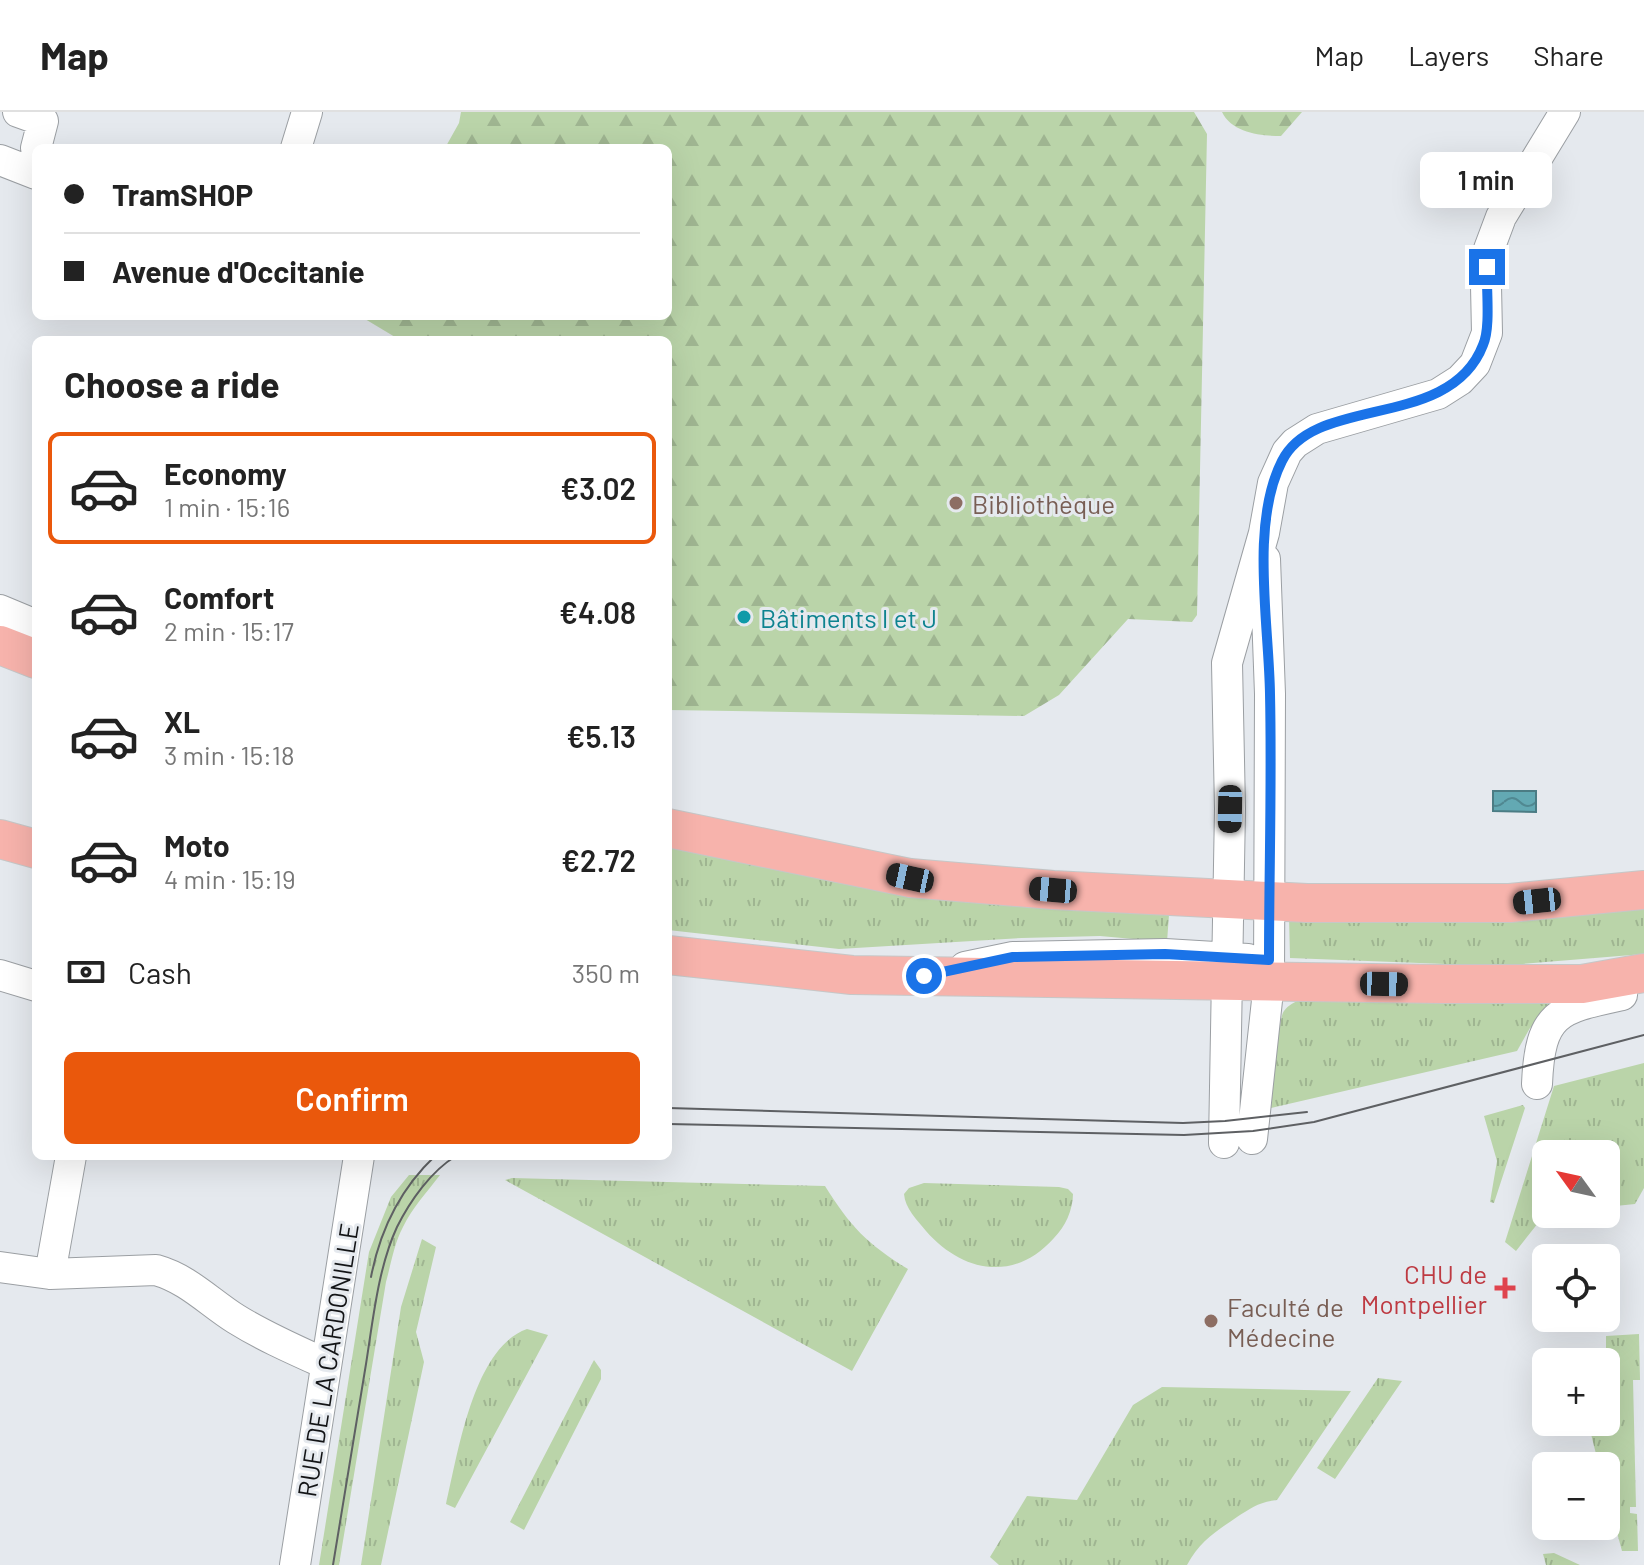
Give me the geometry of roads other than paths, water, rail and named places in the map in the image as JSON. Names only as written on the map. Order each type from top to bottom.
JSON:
[{"type":"main road","points":[[0,645],[32,657]]},
{"type":"main road","points":[[672,829],[910,878],[1053,890],[1268,903],[1510,903],[1644,890]]},
{"type":"main road","points":[[0,839],[32,848]]},
{"type":"main road","points":[[672,955],[852,975],[1227,969],[1582,984],[1644,973]]},
{"type":"street","points":[[18,112],[43,121],[38,144]]},
{"type":"street","points":[[297,144],[307,112]]},
{"type":"street","points":[[1264,533],[1270,694],[1269,971],[1238,1141],[1227,969],[1230,826],[1227,663],[1264,533],[1273,483],[1281,462],[1295,443],[1317,429],[1438,394],[1460,380],[1475,364],[1487,333],[1489,249],[1501,217],[1565,112]]},
{"type":"street","points":[[0,160],[32,161]]},
{"type":"street","points":[[0,610],[32,623]]},
{"type":"street","points":[[1177,896],[1200,887],[1211,877],[1220,862],[1230,826]]},
{"type":"street","points":[[1269,848],[1292,882],[1321,903]]},
{"type":"street","points":[[0,975],[32,985]]},
{"type":"street","points":[[1537,1084],[1540,1044],[1550,1025],[1562,1013],[1581,1004],[1644,990]]},
{"type":"street","points":[[50,1274],[70,1160]]},
{"type":"street","name":"RUE DE LA CARDONILLE","points":[[295,1565],[358,1160]]},
{"type":"street","points":[[0,1267],[50,1274],[156,1270],[173,1275],[234,1318],[326,1364]]},
{"type":"water","points":[[1493,791],[1536,791],[1536,812],[1493,811]]},
{"type":"tram line","points":[[672,1124],[1184,1135],[1253,1131],[1314,1122],[1644,1035]]},
{"type":"tram line","points":[[672,1108],[1183,1123],[1307,1112]]},
{"type":"tram line","points":[[371,1277],[393,1212],[411,1183],[431,1160]]},
{"type":"tram line","points":[[333,1565],[385,1260],[397,1227],[415,1197],[430,1178],[451,1160]]},
{"type":"place","name":"Bibliothèque","points":[[956,503]]},
{"type":"place","name":"Bâtiments I et J","points":[[744,617]]},
{"type":"place","name":"CHU de Montpellier","points":[[1505,1288]]},
{"type":"place","name":"Faculté de Médecine","points":[[1211,1321]]}]
